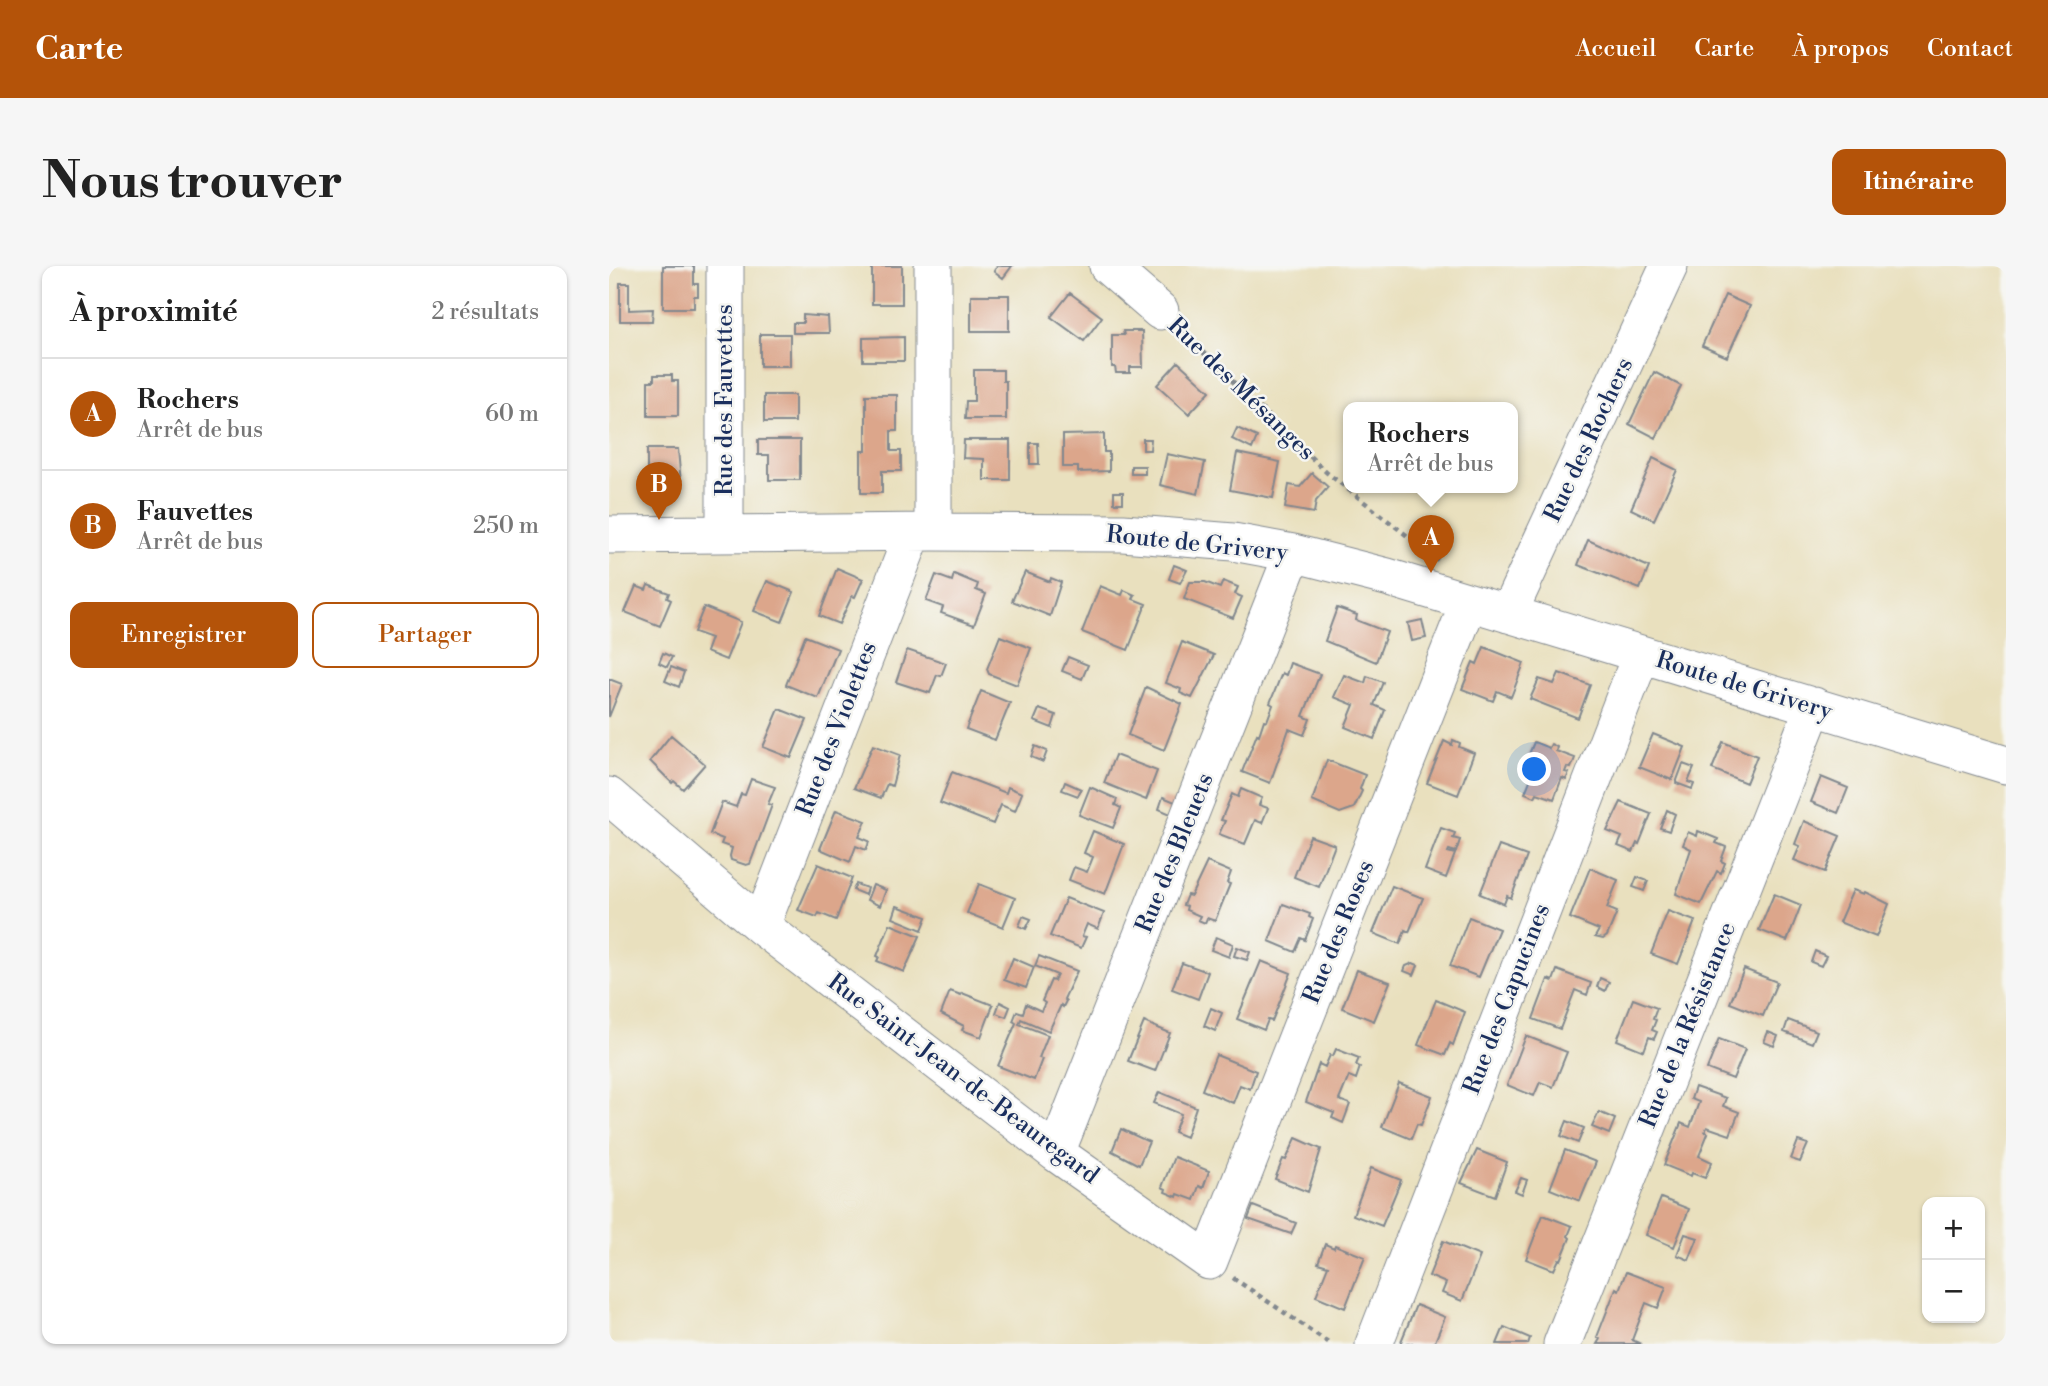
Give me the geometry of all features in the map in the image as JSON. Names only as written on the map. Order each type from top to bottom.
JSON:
[{"type":"street","name":"Rue des Fauvettes","points":[[725,266],[725,534]]},
{"type":"street","points":[[923,532],[933,266]]},
{"type":"street","name":"Rue des Mésanges","points":[[1108,266],[1160,310]]},
{"type":"street","name":"Rue des Rochers","points":[[1508,614],[1669,266]]},
{"type":"street","name":"Rue des Violettes","points":[[761,926],[923,532]]},
{"type":"street","name":"Route de Grivery","points":[[609,535],[1123,533],[1233,542],[1293,553],[1387,577],[2006,765]]},
{"type":"street","name":"Rue des Bleuets","points":[[1056,1153],[1293,553]]},
{"type":"street","name":"Rue des Roses","points":[[1209,1261],[1469,603]]},
{"type":"street","name":"Rue des Capucines","points":[[1374,1344],[1641,655]]},
{"type":"street","name":"Rue de la Résistance","points":[[1562,1344],[1814,706]]},
{"type":"street","name":"Rue Saint-Jean-de-Beauregard","points":[[609,796],[761,926],[1056,1153],[1209,1261]]},
{"type":"path","name":"Rue des Mésanges","points":[[1160,310],[1343,484]]},
{"type":"path","name":"Rue des Mésanges","points":[[1354,493],[1442,562]]},
{"type":"path","points":[[1209,1261],[1331,1344]]},
{"type":"building","points":[[663,266],[694,266],[694,284],[698,284],[698,296],[694,296],[694,308],[663,308]]},
{"type":"building","points":[[872,266],[902,266],[902,304],[872,304]]},
{"type":"building","points":[[997,266],[1012,266],[1003,278],[994,271]]},
{"type":"building","points":[[620,283],[629,283],[629,310],[653,309],[652,321],[620,321]]},
{"type":"building","points":[[1070,293],[1102,317],[1084,341],[1051,317]]},
{"type":"building","points":[[971,295],[1009,295],[1009,331],[971,331]]},
{"type":"building","points":[[1725,295],[1750,306],[1727,357],[1702,346]]},
{"type":"building","points":[[803,315],[828,317],[829,333],[793,333],[793,323],[803,323]]},
{"type":"building","points":[[1123,331],[1142,331],[1143,367],[1130,367],[1130,373],[1116,373],[1115,367],[1112,367],[1112,335],[1124,335]]},
{"type":"building","points":[[760,334],[790,334],[790,366],[760,366]]},
{"type":"building","points":[[904,337],[904,361],[863,361],[863,338]]},
{"type":"building","points":[[1178,362],[1210,391],[1189,414],[1157,385]]},
{"type":"building","points":[[974,370],[1003,370],[1003,381],[1006,381],[1006,419],[965,419],[966,401],[974,401]]},
{"type":"building","points":[[1654,372],[1681,386],[1656,438],[1629,424]]},
{"type":"building","points":[[654,375],[672,375],[672,381],[678,381],[678,416],[648,416],[648,381],[654,381]]},
{"type":"building","points":[[764,395],[795,395],[795,422],[764,422]]},
{"type":"building","points":[[866,395],[897,395],[897,431],[891,431],[891,451],[901,451],[901,471],[882,471],[882,493],[861,493],[861,451],[866,451]]},
{"type":"building","points":[[1237,428],[1257,437],[1252,449],[1232,439]]},
{"type":"building","points":[[1104,434],[1104,452],[1109,452],[1109,471],[1078,472],[1078,467],[1063,467],[1063,435]]},
{"type":"building","points":[[1143,439],[1151,439],[1150,450],[1143,450]]},
{"type":"building","points":[[758,440],[800,440],[800,480],[769,480],[769,455],[758,455]]},
{"type":"building","points":[[964,440],[1010,440],[1010,480],[984,480],[984,459],[963,458]]},
{"type":"building","points":[[1030,443],[1038,443],[1039,464],[1030,464]]},
{"type":"building","points":[[647,449],[678,449],[681,484],[647,484]]},
{"type":"building","points":[[1237,453],[1280,462],[1273,498],[1230,490]]},
{"type":"building","points":[[1167,454],[1205,462],[1198,494],[1160,485]]},
{"type":"building","points":[[1653,458],[1677,470],[1654,520],[1631,509]]},
{"type":"building","points":[[1131,466],[1145,466],[1145,474],[1131,474]]},
{"type":"building","points":[[1312,473],[1328,487],[1316,501],[1314,513],[1285,508],[1289,485],[1300,487]]},
{"type":"building","points":[[1114,492],[1123,492],[1123,503],[1114,503]]},
{"type":"building","points":[[1588,540],[1649,567],[1640,589],[1578,565]]},
{"type":"building","points":[[1174,565],[1187,570],[1180,583],[1169,579]]},
{"type":"building","points":[[837,568],[863,579],[839,624],[819,616]]},
{"type":"building","points":[[1025,572],[1050,582],[1051,578],[1061,582],[1050,616],[1012,601]]},
{"type":"building","points":[[954,574],[978,584],[976,590],[986,594],[974,625],[941,613],[943,607],[926,601],[936,575],[952,581]]},
{"type":"building","points":[[767,581],[794,592],[782,622],[754,611]]},
{"type":"building","points":[[1223,581],[1238,587],[1235,594],[1242,597],[1233,618],[1184,599],[1190,582],[1205,582],[1220,588]]},
{"type":"building","points":[[648,585],[669,593],[667,598],[671,600],[660,626],[625,612],[636,586],[646,590]]},
{"type":"building","points":[[1100,586],[1122,595],[1124,590],[1135,595],[1133,599],[1146,604],[1128,650],[1082,632]]},
{"type":"building","points":[[704,607],[741,622],[726,660],[706,652],[711,638],[694,632]]},
{"type":"building","points":[[1337,608],[1357,615],[1356,620],[1387,632],[1376,662],[1325,641]]},
{"type":"building","points":[[1422,620],[1426,638],[1412,641],[1408,623]]},
{"type":"building","points":[[805,636],[838,649],[818,698],[786,685]]},
{"type":"building","points":[[1000,636],[1031,648],[1017,685],[989,674],[987,669]]},
{"type":"building","points":[[1182,642],[1214,655],[1192,698],[1180,693],[1181,689],[1166,683]]},
{"type":"building","points":[[1484,647],[1524,663],[1511,697],[1497,691],[1493,701],[1462,689],[1473,662],[1477,664]]},
{"type":"building","points":[[907,650],[946,663],[941,676],[937,675],[930,693],[896,682]]},
{"type":"building","points":[[663,653],[672,657],[667,667],[659,663]]},
{"type":"building","points":[[1068,657],[1088,665],[1082,679],[1062,671]]},
{"type":"building","points":[[1290,663],[1320,674],[1303,716],[1310,719],[1304,735],[1289,729],[1270,783],[1242,772],[1257,734],[1259,735],[1264,720],[1267,721],[1273,705],[1270,703],[1282,673],[1286,675]]},
{"type":"building","points":[[671,667],[684,672],[679,687],[665,681]]},
{"type":"building","points":[[1559,673],[1590,685],[1578,718],[1530,699],[1539,679],[1554,684]]},
{"type":"building","points":[[1344,675],[1365,683],[1367,676],[1383,682],[1374,705],[1385,710],[1374,739],[1345,727],[1354,705],[1334,697]]},
{"type":"building","points":[[609,679],[622,684],[609,717]]},
{"type":"building","points":[[1146,687],[1182,704],[1164,750],[1128,735]]},
{"type":"building","points":[[981,691],[1010,703],[995,740],[966,729]]},
{"type":"building","points":[[779,709],[807,720],[791,758],[763,747]]},
{"type":"building","points":[[1039,709],[1056,715],[1052,728],[1034,721]]},
{"type":"building","points":[[1653,734],[1685,747],[1672,780],[1639,767]]},
{"type":"building","points":[[671,735],[705,764],[683,789],[674,781],[672,783],[650,761]]},
{"type":"building","points":[[1453,740],[1460,743],[1459,747],[1474,753],[1458,795],[1427,783],[1444,741],[1452,745]]},
{"type":"building","points":[[1534,742],[1549,748],[1551,744],[1557,747],[1556,751],[1575,758],[1571,768],[1567,767],[1565,772],[1569,773],[1566,780],[1562,778],[1554,799],[1537,793],[1535,797],[1525,793],[1537,763],[1527,759]]},
{"type":"building","points":[[1723,742],[1757,756],[1746,783],[1712,769]]},
{"type":"building","points":[[873,745],[900,755],[892,786],[887,784],[881,798],[854,788]]},
{"type":"building","points":[[1035,746],[1047,751],[1043,762],[1031,757]]},
{"type":"building","points":[[1115,755],[1157,771],[1146,800],[1104,783]]},
{"type":"building","points":[[1327,760],[1365,775],[1360,789],[1362,791],[1354,808],[1340,813],[1312,801]]},
{"type":"building","points":[[1683,764],[1694,768],[1688,782],[1694,784],[1692,789],[1676,783]]},
{"type":"building","points":[[952,772],[1006,793],[1008,787],[1022,793],[1015,811],[1001,805],[993,824],[940,803]]},
{"type":"building","points":[[1821,777],[1848,788],[1838,813],[1811,802]]},
{"type":"building","points":[[751,779],[775,787],[768,804],[772,805],[750,864],[746,865],[731,860],[732,848],[721,844],[723,839],[710,834],[722,802],[736,807],[741,794],[745,795]]},
{"type":"building","points":[[1065,782],[1081,789],[1078,796],[1062,790]]},
{"type":"building","points":[[1090,787],[1117,799],[1115,805],[1121,808],[1113,828],[1079,815]]},
{"type":"building","points":[[1241,789],[1262,798],[1259,805],[1268,808],[1262,823],[1255,820],[1245,844],[1219,834],[1225,821],[1221,820],[1232,794],[1238,797]]},
{"type":"building","points":[[1163,797],[1180,804],[1175,816],[1159,809]]},
{"type":"building","points":[[1621,802],[1651,814],[1633,852],[1618,846],[1622,837],[1607,831]]},
{"type":"building","points":[[836,810],[866,821],[859,837],[869,841],[868,845],[866,850],[856,846],[850,862],[820,849]]},
{"type":"building","points":[[1667,810],[1675,814],[1669,831],[1660,828]]},
{"type":"building","points":[[1804,821],[1840,836],[1825,872],[1794,860],[1800,846],[1795,844]]},
{"type":"building","points":[[1441,828],[1455,833],[1453,838],[1460,840],[1456,852],[1448,852],[1455,854],[1446,878],[1425,870]]},
{"type":"building","points":[[1093,831],[1124,844],[1105,894],[1069,880],[1074,867],[1087,872],[1093,857],[1084,853]]},
{"type":"building","points":[[1698,831],[1718,839],[1716,843],[1726,847],[1721,861],[1725,863],[1721,873],[1717,871],[1701,904],[1676,894],[1691,849],[1683,845],[1688,832],[1697,836]]},
{"type":"building","points":[[1310,836],[1335,845],[1319,887],[1294,877]]},
{"type":"building","points":[[1499,846],[1527,856],[1511,898],[1507,896],[1504,904],[1480,894]]},
{"type":"building","points":[[1207,862],[1231,872],[1227,883],[1230,884],[1215,921],[1207,918],[1205,923],[1198,920],[1200,916],[1186,910],[1187,906],[1183,905],[1187,895],[1191,896]]},
{"type":"building","points":[[818,864],[852,878],[836,920],[819,913],[817,917],[798,910]]},
{"type":"building","points":[[1590,868],[1618,880],[1607,908],[1617,912],[1607,936],[1603,939],[1595,937],[1599,930],[1570,918]]},
{"type":"building","points":[[1637,877],[1648,881],[1644,891],[1633,887]]},
{"type":"building","points":[[856,884],[867,888],[865,895],[853,890]]},
{"type":"building","points":[[979,884],[1015,898],[1003,927],[967,913]]},
{"type":"building","points":[[873,885],[886,890],[880,906],[867,900]]},
{"type":"building","points":[[1392,886],[1423,898],[1409,932],[1405,930],[1400,944],[1373,933]]},
{"type":"building","points":[[1853,890],[1864,894],[1865,892],[1889,904],[1876,937],[1839,922]]},
{"type":"building","points":[[1774,894],[1801,905],[1787,941],[1759,930]]},
{"type":"building","points":[[1066,898],[1104,913],[1098,929],[1087,924],[1082,936],[1086,937],[1081,948],[1050,936]]},
{"type":"building","points":[[1283,904],[1310,914],[1309,917],[1313,919],[1305,940],[1301,938],[1295,952],[1269,941]]},
{"type":"building","points":[[897,906],[927,917],[922,930],[893,918]]},
{"type":"building","points":[[1668,911],[1695,921],[1678,964],[1651,954]]},
{"type":"building","points":[[1023,916],[1031,919],[1026,929],[1019,926]]},
{"type":"building","points":[[1469,917],[1499,929],[1479,977],[1450,966]]},
{"type":"building","points":[[890,924],[920,936],[904,972],[877,961]]},
{"type":"building","points":[[1216,937],[1233,944],[1229,957],[1211,950]]},
{"type":"building","points":[[1237,947],[1250,952],[1247,960],[1234,956]]},
{"type":"building","points":[[1815,951],[1826,956],[1821,966],[1811,962]]},
{"type":"building","points":[[1039,956],[1077,971],[1064,999],[1066,1001],[1063,1007],[1061,1005],[1049,1031],[1021,1019],[1019,1024],[1048,1035],[1034,1080],[998,1066],[1016,1023],[1013,1021],[1017,1011],[1023,1013],[1026,1004],[1041,1011],[1045,1003],[1042,1001],[1051,980],[1054,981],[1057,975],[1035,966]]},
{"type":"building","points":[[1013,958],[1034,967],[1026,988],[1004,980]]},
{"type":"building","points":[[1261,961],[1291,973],[1272,1021],[1268,1020],[1264,1030],[1237,1019]]},
{"type":"building","points":[[1182,963],[1208,972],[1198,999],[1172,989]]},
{"type":"building","points":[[1413,963],[1418,965],[1414,975],[1404,971],[1406,966]]},
{"type":"building","points":[[1744,969],[1777,982],[1763,1016],[1730,1003]]},
{"type":"building","points":[[1357,970],[1390,982],[1374,1021],[1342,1008]]},
{"type":"building","points":[[1557,970],[1591,983],[1587,995],[1575,990],[1560,1029],[1533,1019],[1548,979],[1553,981]]},
{"type":"building","points":[[1600,978],[1609,982],[1605,991],[1597,987]]},
{"type":"building","points":[[950,991],[993,1005],[981,1037],[962,1030],[964,1026],[941,1014]]},
{"type":"building","points":[[1633,999],[1657,1008],[1652,1030],[1657,1032],[1654,1039],[1649,1037],[1644,1051],[1617,1040]]},
{"type":"building","points":[[1436,1000],[1465,1012],[1453,1045],[1450,1043],[1445,1055],[1418,1045]]},
{"type":"building","points":[[1000,1002],[1010,1007],[1006,1017],[996,1013]]},
{"type":"building","points":[[1211,1008],[1222,1013],[1215,1031],[1204,1026]]},
{"type":"building","points":[[1788,1020],[1817,1031],[1812,1043],[1784,1032]]},
{"type":"building","points":[[1144,1022],[1170,1033],[1155,1071],[1128,1061]]},
{"type":"building","points":[[1768,1032],[1778,1036],[1774,1046],[1764,1042]]},
{"type":"building","points":[[1526,1036],[1567,1052],[1553,1087],[1540,1082],[1534,1096],[1507,1085]]},
{"type":"building","points":[[1719,1039],[1745,1049],[1733,1079],[1707,1069]]},
{"type":"building","points":[[1336,1049],[1359,1058],[1356,1065],[1360,1067],[1356,1079],[1349,1076],[1339,1100],[1350,1104],[1343,1123],[1332,1118],[1334,1113],[1306,1102],[1319,1064],[1325,1067]]},
{"type":"building","points":[[1216,1055],[1256,1071],[1250,1089],[1240,1085],[1233,1103],[1202,1090]]},
{"type":"building","points":[[1399,1083],[1432,1096],[1421,1125],[1417,1124],[1411,1139],[1382,1127]]},
{"type":"building","points":[[1695,1087],[1726,1098],[1723,1106],[1739,1112],[1730,1135],[1707,1127],[1705,1132],[1708,1133],[1699,1156],[1712,1162],[1705,1178],[1692,1173],[1691,1176],[1664,1165],[1681,1123],[1690,1127],[1699,1102],[1691,1099]]},
{"type":"building","points":[[1159,1092],[1196,1107],[1186,1137],[1174,1132],[1181,1114],[1154,1103]]},
{"type":"building","points":[[1599,1112],[1615,1119],[1609,1134],[1592,1127]]},
{"type":"building","points":[[1567,1121],[1584,1128],[1578,1143],[1561,1136]]},
{"type":"building","points":[[1121,1129],[1149,1142],[1139,1165],[1112,1151]]},
{"type":"building","points":[[1296,1138],[1321,1149],[1308,1192],[1275,1179]]},
{"type":"building","points":[[1798,1141],[1808,1144],[1800,1162],[1791,1159]]},
{"type":"building","points":[[1477,1150],[1507,1162],[1495,1196],[1461,1183]]},
{"type":"building","points":[[1565,1150],[1596,1162],[1580,1201],[1550,1189]]},
{"type":"building","points":[[1174,1157],[1209,1171],[1203,1188],[1199,1186],[1194,1200],[1178,1194],[1177,1197],[1165,1192],[1166,1189],[1162,1187]]},
{"type":"building","points":[[1371,1168],[1401,1180],[1382,1226],[1353,1215]]},
{"type":"building","points":[[1521,1178],[1527,1180],[1522,1194],[1515,1191]]},
{"type":"building","points":[[1661,1198],[1689,1209],[1674,1247],[1646,1235]]},
{"type":"building","points":[[1253,1206],[1296,1223],[1291,1234],[1248,1219]]},
{"type":"building","points":[[1543,1215],[1572,1226],[1561,1260],[1559,1259],[1554,1270],[1526,1259]]},
{"type":"building","points":[[1685,1234],[1698,1238],[1689,1260],[1677,1255]]},
{"type":"building","points":[[1443,1241],[1480,1256],[1462,1301],[1442,1293],[1446,1283],[1429,1276]]},
{"type":"building","points":[[1325,1244],[1334,1248],[1335,1245],[1365,1257],[1345,1308],[1316,1296],[1328,1266],[1318,1263]]},
{"type":"building","points":[[1626,1272],[1666,1287],[1658,1308],[1646,1303],[1632,1340],[1641,1344],[1597,1344],[1600,1339],[1597,1337],[1616,1288],[1619,1290]]},
{"type":"building","points":[[1416,1305],[1445,1317],[1434,1344],[1400,1344]]},
{"type":"building","points":[[1504,1327],[1530,1338],[1528,1344],[1497,1344]]},
{"type":"place","name":"Fauvettes","points":[[659,520]]},
{"type":"place","name":"Rochers","points":[[1431,573]]}]
